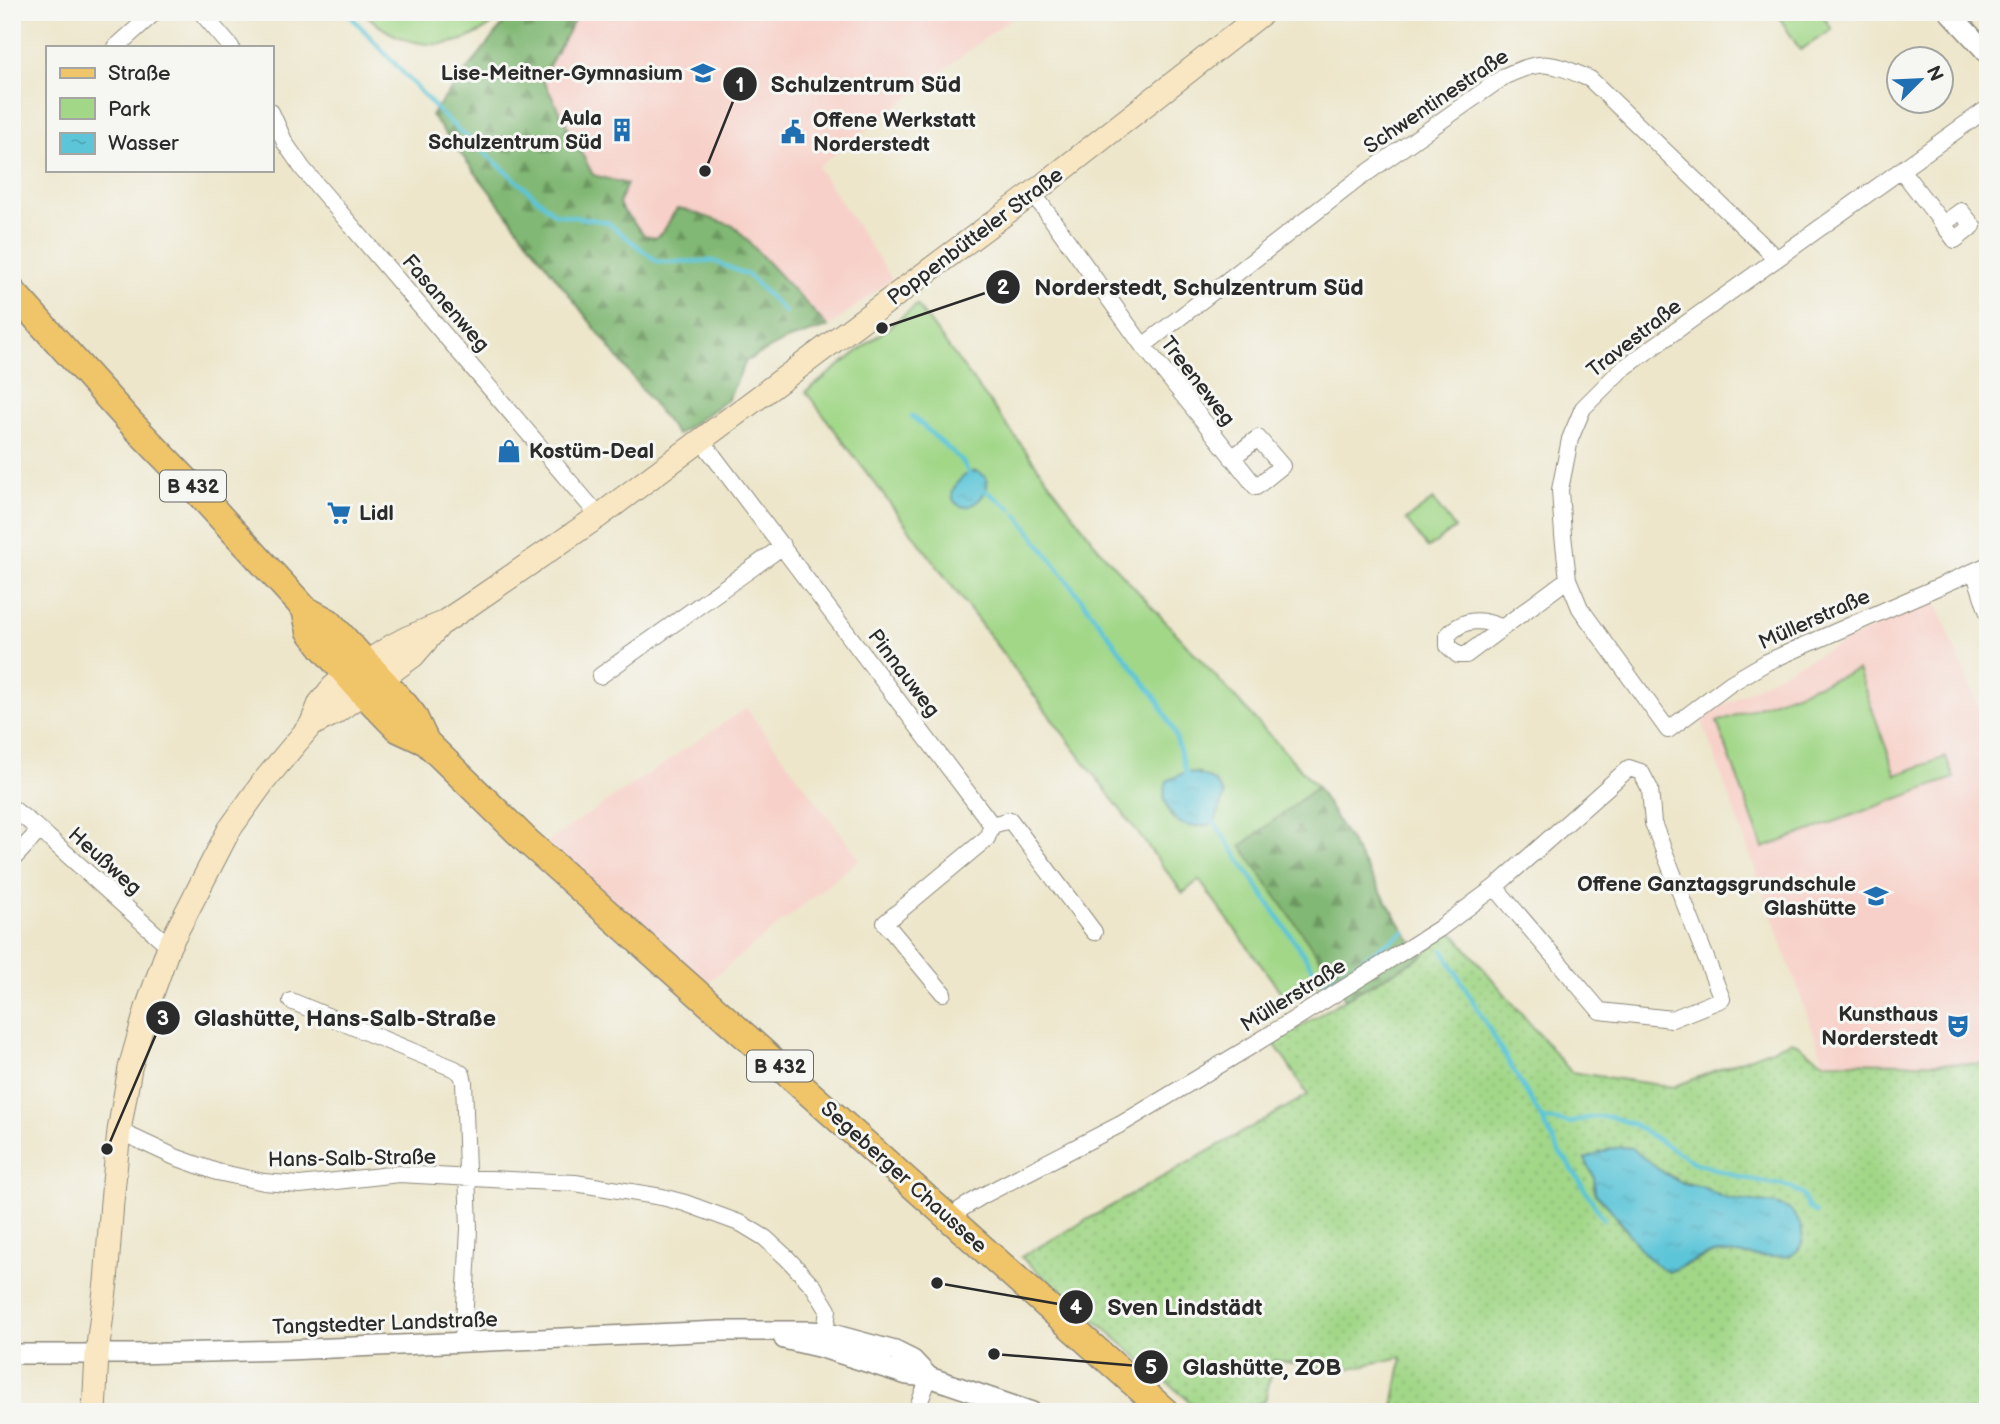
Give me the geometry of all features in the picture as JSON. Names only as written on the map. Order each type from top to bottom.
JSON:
[{"type":"main road","name":"Poppenbütteler Straße","points":[[94,1412],[112,1202],[130,1068],[169,946],[229,830],[264,781],[311,725],[320,703],[333,687],[413,656],[441,624],[599,516],[702,441],[1034,193],[1264,12]]},
{"type":"main road","name":"Segeberger Chaussee","points":[[12,291],[305,609],[310,631],[323,648],[364,677],[398,729],[426,741],[527,841],[953,1220],[1159,1410]]},
{"type":"street","points":[[117,46],[155,12]]},
{"type":"street","points":[[201,12],[230,46]]},
{"type":"street","points":[[1949,12],[1988,54]]},
{"type":"street","name":"Schwentinestraße","points":[[1143,346],[1357,180],[1505,76],[1526,66],[1550,64],[1590,79],[1777,260]]},
{"type":"street","name":"Travestraße","points":[[1668,730],[1580,608],[1569,579],[1560,490],[1567,448],[1583,408],[1621,370],[1988,108]]},
{"type":"street","name":"Fasanenweg","points":[[273,116],[285,143],[303,169],[599,516]]},
{"type":"street","points":[[1902,171],[1943,224]]},
{"type":"street","name":"Treeneweg","points":[[1034,193],[1143,346],[1232,458]]},
{"type":"street","name":"Pinnauweg","points":[[702,441],[992,825]]},
{"type":"street","points":[[600,676],[783,546]]},
{"type":"street","points":[[1981,568],[1988,614]]},
{"type":"street","name":"Müllerstraße","points":[[1668,730],[1731,683],[1767,662],[1981,568]]},
{"type":"street","points":[[1502,628],[1569,579]]},
{"type":"street","name":"Müllerstraße","points":[[953,1220],[961,1209],[982,1196],[1123,1123],[1439,929],[1495,887],[1629,768],[1641,772],[1650,789],[1653,823],[1722,999],[1672,1019],[1600,1011],[1495,887]]},
{"type":"street","name":"Heußweg","points":[[12,808],[169,946]]},
{"type":"street","points":[[943,993],[885,923],[987,838],[992,825],[1010,820],[1094,932]]},
{"type":"street","points":[[12,860],[40,830]]},
{"type":"street","name":"Hans-Salb-Straße","points":[[290,1001],[447,1065],[462,1074],[470,1229],[464,1342]]},
{"type":"street","name":"Hans-Salb-Straße","points":[[120,1131],[175,1157],[217,1172],[264,1182],[300,1185],[399,1174],[575,1183],[685,1203],[742,1224],[765,1238],[814,1287],[828,1310],[825,1332]]},
{"type":"street","name":"Tangstedter Landstraße","points":[[12,1354],[287,1350],[709,1332],[793,1331],[825,1332],[895,1351],[913,1360],[929,1377]]},
{"type":"street","name":"Tangstedter Landstraße","points":[[760,1332],[907,1375],[929,1377],[1032,1412]]},
{"type":"street","points":[[916,1412],[929,1377]]},
{"type":"shaded area","points":[[579,12],[1019,12],[818,167],[892,279],[828,327],[734,226],[673,215],[665,231],[655,238],[644,235],[621,208],[619,202],[626,187],[622,182],[593,175],[542,78]]},
{"type":"shaded area","name":"Offene Ganztagsgrundschule Glashütte","points":[[1935,599],[1988,731],[1988,1064],[1824,1062],[1701,718],[1790,668]]},
{"type":"shaded area","points":[[746,708],[860,859],[708,982],[546,843]]},
{"type":"green space","points":[[364,12],[504,12],[489,26],[471,36],[434,44],[397,36],[379,26]]},
{"type":"green space","points":[[513,12],[579,12],[542,78],[593,175],[627,184],[619,202],[621,208],[644,235],[655,238],[660,235],[677,209],[734,226],[828,327],[786,340],[746,361],[728,399],[677,435],[431,115]]},
{"type":"green space","points":[[1776,12],[1821,12],[1832,30],[1800,50]]},
{"type":"green space","points":[[917,305],[1099,549],[1317,787],[1241,846],[1332,976],[1288,1002],[1199,880],[1183,893],[806,392]],"holes":[[[1186,772],[1200,773],[1206,826],[1190,826],[1171,817],[1164,796],[1167,781]]]},
{"type":"green space","points":[[1433,500],[1455,528],[1428,548],[1406,520]]},
{"type":"green space","points":[[1858,670],[1896,775],[1946,757],[1954,778],[1763,848],[1717,722]]},
{"type":"green space","points":[[1317,787],[1407,935],[1423,956],[1345,999],[1332,976],[1240,846]]},
{"type":"green space","points":[[1449,928],[1571,1072],[1673,1087],[1792,1041],[1824,1062],[1988,1064],[1988,1412],[1392,1412],[1402,1357],[1337,1371],[1274,1360],[1265,1401],[1234,1412],[1202,1412],[1021,1257],[1308,1095],[1274,1043],[1345,999],[1423,956]],"holes":[[[1585,1159],[1666,1173],[1679,1181],[1703,1187],[1724,1198],[1748,1202],[1730,1253],[1715,1253],[1668,1272],[1621,1225],[1612,1210],[1595,1194],[1594,1177]]]},
{"type":"water","points":[[975,471],[987,481],[986,488],[977,501],[963,507],[954,500],[954,489],[960,479]]},
{"type":"water","points":[[1186,772],[1209,778],[1221,790],[1224,796],[1215,822],[1199,826],[1185,825],[1169,811],[1164,795],[1167,781]]},
{"type":"water","points":[[1622,1147],[1631,1148],[1680,1182],[1705,1188],[1725,1198],[1774,1204],[1788,1209],[1797,1218],[1802,1231],[1798,1250],[1793,1254],[1778,1257],[1718,1253],[1699,1258],[1669,1272],[1660,1267],[1644,1253],[1595,1193],[1594,1177],[1585,1159]]},
{"type":"waterway","points":[[347,12],[444,117],[555,214],[607,222],[658,262],[713,261],[748,275],[785,312]]},
{"type":"waterway","points":[[912,416],[962,461],[970,475]]},
{"type":"waterway","points":[[983,489],[1012,509]]},
{"type":"waterway","points":[[1017,514],[1159,702],[1175,734],[1187,776]]},
{"type":"waterway","points":[[1212,819],[1324,985],[1404,932]]},
{"type":"waterway","points":[[1443,950],[1561,1155],[1604,1220]]},
{"type":"waterway","points":[[1542,1119],[1571,1123],[1590,1117],[1611,1117],[1633,1124],[1693,1162],[1744,1178],[1791,1187],[1802,1195],[1809,1208],[1816,1213]]},
{"type":"place","name":"Lise-Meitner-Gymnasium","points":[[703,73]]},
{"type":"place","name":"Aula Schulzentrum Süd","points":[[622,130]]},
{"type":"place","name":"Offene Werkstatt Norderstedt","points":[[793,132]]},
{"type":"place","name":"Schulzentrum Süd","points":[[705,171]]},
{"type":"place","name":"Norderstedt, Schulzentrum Süd","points":[[882,328]]},
{"type":"place","name":"Kostüm-Deal","points":[[509,451]]},
{"type":"place","name":"Lidl","points":[[339,513]]},
{"type":"place","name":"Offene Ganztagsgrundschule Glashütte","points":[[1876,896]]},
{"type":"place","name":"Kunsthaus Norderstedt","points":[[1958,1026]]},
{"type":"place","name":"Glashütte, Hans-Salb-Straße","points":[[107,1149]]},
{"type":"place","name":"Sven Lindstädt","points":[[937,1283]]},
{"type":"place","name":"Glashütte, ZOB","points":[[994,1354]]}]
